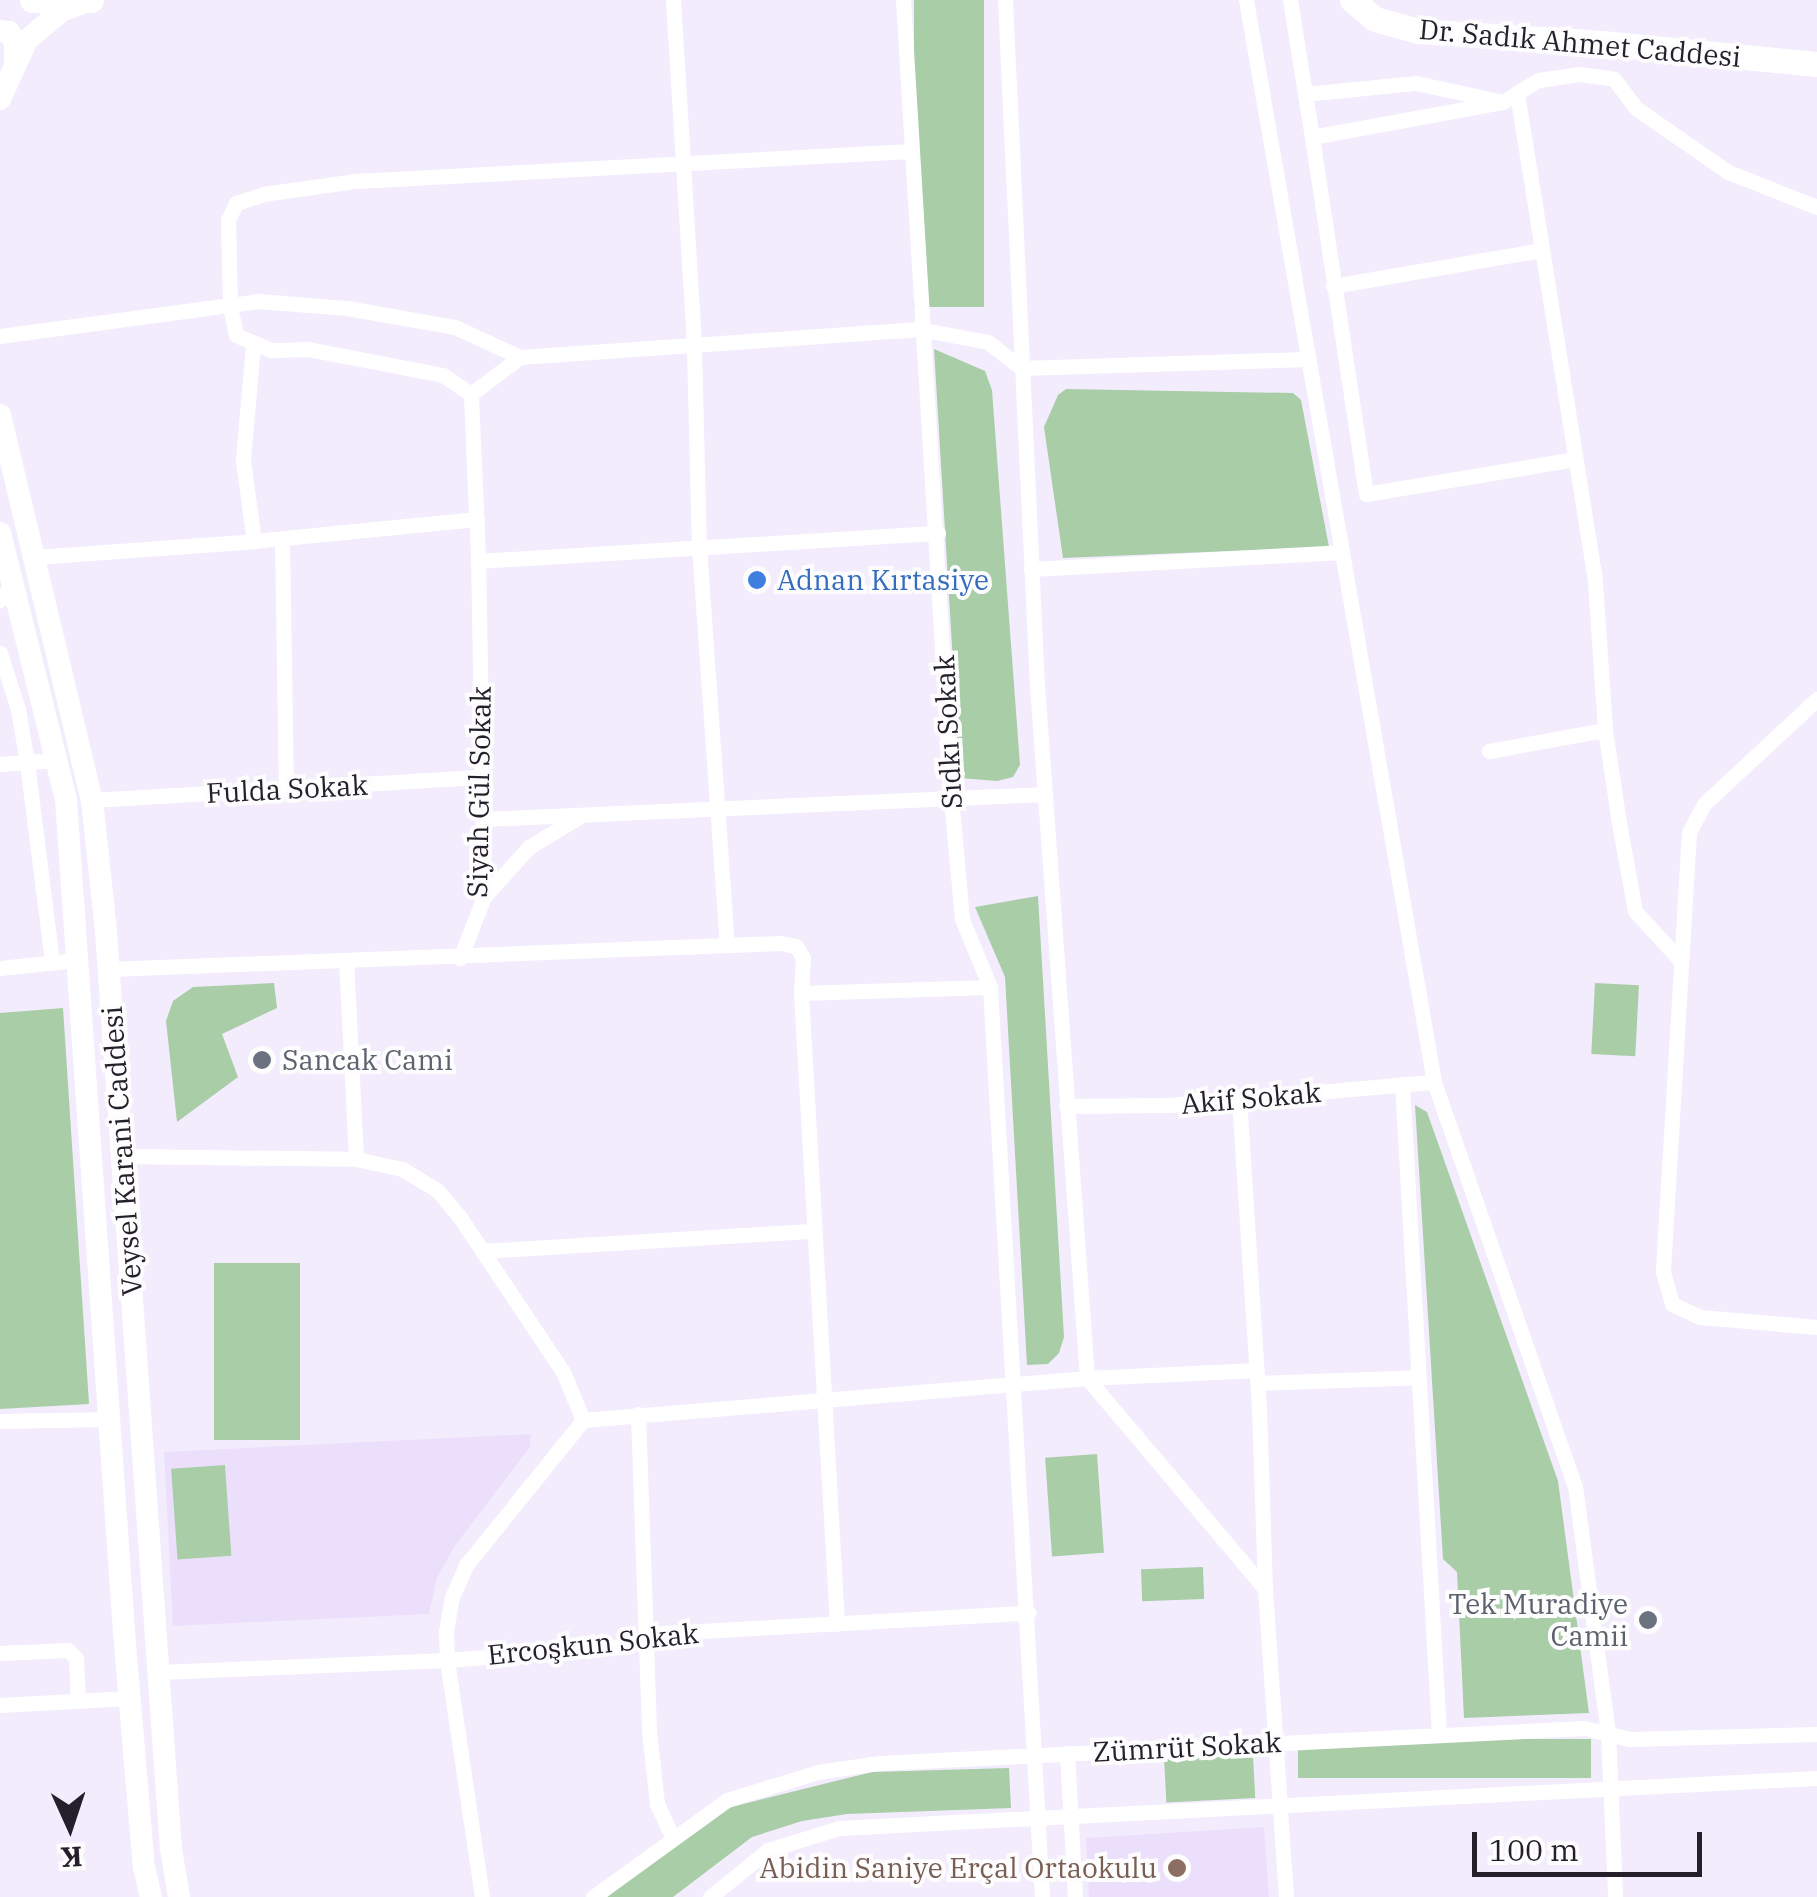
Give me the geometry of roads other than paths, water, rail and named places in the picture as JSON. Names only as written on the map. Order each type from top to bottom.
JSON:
[{"type":"main road","points":[[32,0],[89,0]]},
{"type":"main road","points":[[0,99],[15,60],[37,30],[61,10],[89,0]]},
{"type":"main road","name":"Dr. Sadık Ahmet Caddesi","points":[[1352,0],[1389,26],[1418,31],[1583,41],[1817,64]]},
{"type":"main road","points":[[0,31],[9,32],[16,42],[15,60]]},
{"type":"main road","name":"Veysel Karani Caddesi","points":[[0,415],[92,800],[109,969],[171,1849],[179,1897]]},
{"type":"main road","name":"Veysel Karani Caddesi","points":[[0,533],[6,592],[66,800],[130,1698],[144,1868],[151,1897]]},
{"type":"street","points":[[674,0],[694,347],[699,548],[727,945]]},
{"type":"street","name":"Sıdkı Sokak","points":[[903,0],[951,798],[962,919],[990,987],[1037,1754],[1042,1897]]},
{"type":"street","points":[[1005,0],[1031,569],[1087,1378],[1265,1588]]},
{"type":"street","points":[[1246,0],[1434,1082],[1576,1486],[1608,1734],[1615,1897]]},
{"type":"street","points":[[1290,0],[1366,494],[1575,460]]},
{"type":"street","points":[[1312,137],[1510,97],[1538,80],[1580,74],[1614,79],[1637,110],[1675,140],[1728,172],[1817,207]]},
{"type":"street","points":[[1305,94],[1416,83],[1510,97]]},
{"type":"street","points":[[1510,97],[1542,250],[1595,582],[1605,730],[1635,911],[1679,960]]},
{"type":"street","points":[[520,357],[470,394],[443,374],[345,354],[253,345],[236,335],[230,307],[228,220],[236,203],[262,194],[356,181],[911,151]]},
{"type":"street","points":[[1334,286],[1542,250]]},
{"type":"street","points":[[0,336],[258,301],[347,308],[454,327],[520,357],[920,329],[988,342],[1020,368],[1306,359]]},
{"type":"street","points":[[253,345],[244,460],[254,541]]},
{"type":"street","name":"Siyah Gül Sokak","points":[[460,958],[484,897],[478,561],[470,394]]},
{"type":"street","points":[[35,556],[254,541],[476,519]]},
{"type":"street","points":[[478,561],[938,532]]},
{"type":"street","points":[[282,538],[286,789]]},
{"type":"street","points":[[1031,569],[1340,552]]},
{"type":"street","points":[[0,653],[18,709],[27,762],[52,962]]},
{"type":"street","points":[[1817,699],[1704,804],[1689,832],[1663,1272],[1672,1304],[1700,1317],[1817,1326]]},
{"type":"street","points":[[1489,750],[1605,730]]},
{"type":"street","points":[[0,764],[56,760]]},
{"type":"street","name":"Fulda Sokak","points":[[92,800],[482,777]]},
{"type":"street","points":[[483,819],[1045,794]]},
{"type":"street","points":[[484,897],[528,846],[583,814]]},
{"type":"street","points":[[109,969],[727,945],[796,946],[803,958],[801,993],[813,1231],[838,1624]]},
{"type":"street","points":[[0,968],[78,960]]},
{"type":"street","points":[[346,960],[356,1158]]},
{"type":"street","points":[[801,993],[990,987]]},
{"type":"street","name":"Akif Sokak","points":[[1066,1106],[1239,1099],[1434,1082]]},
{"type":"street","points":[[1402,1084],[1439,1733]]},
{"type":"street","points":[[1239,1099],[1286,1897]]},
{"type":"street","points":[[122,1156],[356,1158],[402,1170],[437,1190],[563,1372],[583,1420]]},
{"type":"street","points":[[482,1251],[813,1231]]},
{"type":"street","points":[[478,1895],[447,1660],[446,1631],[452,1597],[467,1564],[583,1420],[1087,1378],[1418,1377]]},
{"type":"street","points":[[638,1414],[656,1804],[673,1838]]},
{"type":"street","points":[[0,1421],[110,1419]]},
{"type":"street","name":"Ercoşkun Sokak","points":[[158,1672],[447,1660],[626,1646],[646,1634],[1028,1613]]},
{"type":"street","points":[[0,1653],[68,1650],[76,1658],[78,1700]]},
{"type":"street","points":[[0,1704],[130,1698]]},
{"type":"street","name":"Zümrüt Sokak","points":[[593,1897],[727,1800],[818,1772],[879,1763],[1584,1728],[1629,1739],[1817,1734]]},
{"type":"street","points":[[1067,1753],[1075,1897]]},
{"type":"street","points":[[710,1897],[768,1850],[838,1828],[1040,1822],[1817,1778]]},
{"type":"place","name":"Adnan Kırtasiye","points":[[757,580]]},
{"type":"place","name":"Sancak Cami","points":[[262,1060]]},
{"type":"place","name":"Tek Muradiye Camii","points":[[1648,1620]]},
{"type":"place","name":"Abidin Saniye Erçal Ortaokulu","points":[[1177,1868]]}]
